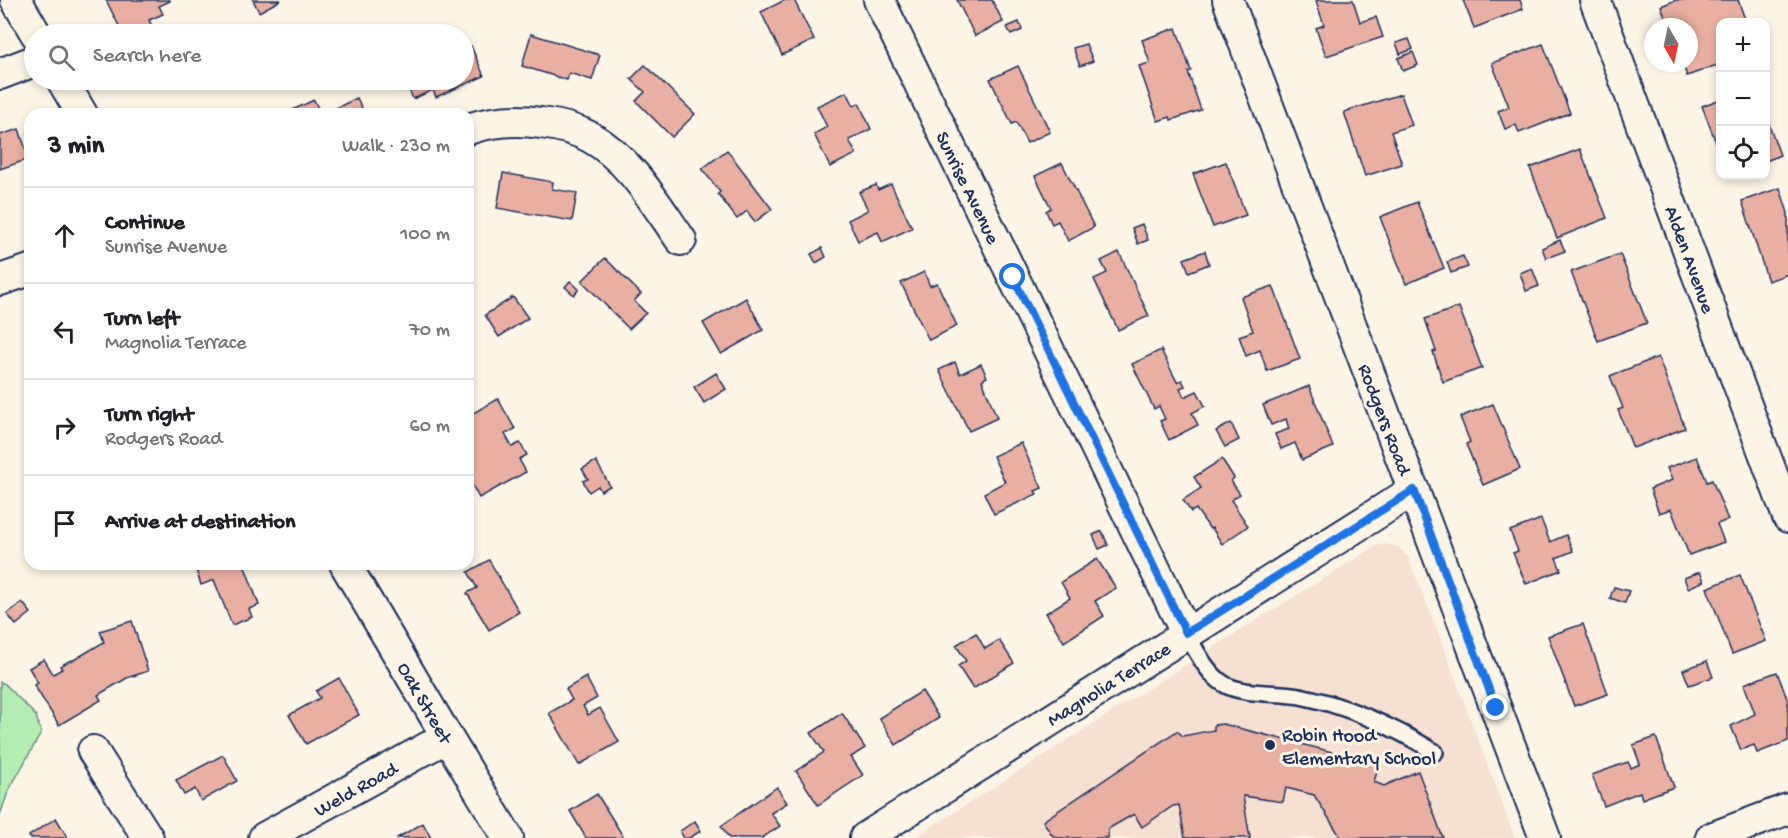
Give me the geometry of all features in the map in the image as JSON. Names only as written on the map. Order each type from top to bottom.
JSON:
[{"type":"street","points":[[16,0],[30,24]]},
{"type":"street","name":"Sunrise Avenue","points":[[879,0],[1186,633]]},
{"type":"street","name":"Rodgers Road","points":[[1228,0],[1545,838]]},
{"type":"street","name":"Alden Avenue","points":[[1595,0],[1788,517]]},
{"type":"street","points":[[0,74],[24,65]]},
{"type":"street","points":[[68,90],[78,108]]},
{"type":"street","points":[[474,127],[492,122],[530,121],[572,130],[590,137],[624,164],[681,240]]},
{"type":"street","points":[[0,280],[24,272]]},
{"type":"street","name":"Magnolia Terrace","points":[[865,838],[1414,490]]},
{"type":"street","name":"Oak Street","points":[[349,570],[508,838]]},
{"type":"street","name":"Weld Road","points":[[264,838],[447,737]]},
{"type":"street","points":[[93,751],[148,838]]},
{"type":"street","points":[[1711,838],[1788,809]]},
{"type":"lane","points":[[1186,633],[1213,675],[1226,686],[1238,690],[1288,694],[1340,706],[1389,726],[1435,752]]},
{"type":"shaded area","name":"Robin Hood Elementary School","points":[[1384,544],[1398,547],[1408,557],[1515,838],[914,838],[1220,643],[1376,546]]},
{"type":"green space","points":[[0,682],[5,684],[36,716],[41,733],[8,792],[0,815]]},
{"type":"building","points":[[106,0],[170,0],[159,6],[163,14],[149,20],[151,24],[118,24]]},
{"type":"building","points":[[253,0],[281,0],[259,12]]},
{"type":"building","points":[[785,0],[794,0],[814,40],[782,55],[761,12]]},
{"type":"building","points":[[957,0],[992,0],[1003,22],[975,36]]},
{"type":"building","points":[[1353,0],[1360,22],[1376,17],[1383,37],[1326,56],[1316,28],[1324,25],[1316,1]]},
{"type":"building","points":[[1463,0],[1520,0],[1523,9],[1474,28]]},
{"type":"building","points":[[1676,0],[1738,0],[1745,18],[1716,18],[1716,65],[1698,72],[1698,18],[1666,18],[1661,6]]},
{"type":"building","points":[[1019,22],[1022,30],[1011,35],[1007,27]]},
{"type":"building","points":[[1176,28],[1191,71],[1188,72],[1201,110],[1171,120],[1170,117],[1158,121],[1139,66],[1150,63],[1142,40]]},
{"type":"building","points":[[531,34],[600,55],[592,80],[569,73],[567,80],[522,66]]},
{"type":"building","points":[[1409,39],[1413,49],[1400,54],[1396,43]]},
{"type":"building","points":[[1086,44],[1093,61],[1080,66],[1073,48]]},
{"type":"building","points":[[1543,44],[1570,113],[1519,133],[1516,125],[1505,129],[1498,111],[1509,107],[1492,63]]},
{"type":"building","points":[[1413,52],[1418,65],[1403,71],[1398,58]]},
{"type":"building","points":[[474,53],[484,76],[474,80]]},
{"type":"building","points":[[645,65],[695,114],[672,137],[636,101],[645,92],[631,79]]},
{"type":"building","points":[[1018,66],[1050,132],[1027,143],[1016,122],[1012,124],[990,79]]},
{"type":"building","points":[[1685,72],[1698,72],[1687,76]]},
{"type":"building","points":[[409,90],[433,90],[413,99]]},
{"type":"building","points":[[433,90],[452,90],[436,97]]},
{"type":"building","points":[[847,92],[854,106],[859,103],[871,129],[849,140],[856,154],[830,167],[814,134],[827,127],[817,106]]},
{"type":"building","points":[[1401,94],[1412,125],[1391,132],[1402,164],[1365,176],[1344,112]]},
{"type":"building","points":[[357,98],[362,108],[336,108]]},
{"type":"building","points":[[314,100],[318,108],[297,108]]},
{"type":"building","points":[[1716,101],[1716,143],[1702,106]]},
{"type":"building","points":[[1770,127],[1780,155],[1770,159]]},
{"type":"building","points":[[19,129],[24,144],[24,161],[0,169],[0,135]]},
{"type":"building","points":[[1580,149],[1607,218],[1557,238],[1530,168]]},
{"type":"building","points":[[727,150],[772,209],[755,222],[747,211],[737,219],[702,169]]},
{"type":"building","points":[[1226,162],[1246,215],[1213,227],[1193,174]]},
{"type":"building","points":[[1062,163],[1094,227],[1068,241],[1058,221],[1052,224],[1046,211],[1051,208],[1035,176]]},
{"type":"building","points":[[503,173],[553,182],[552,189],[577,193],[572,221],[497,208]]},
{"type":"building","points":[[891,184],[912,228],[882,242],[878,232],[858,241],[848,220],[868,210],[859,192],[876,185],[878,190]]},
{"type":"building","points":[[1780,188],[1788,213],[1788,274],[1768,281],[1742,201]]},
{"type":"building","points":[[1417,202],[1444,268],[1406,284],[1380,217]]},
{"type":"building","points":[[1142,224],[1148,240],[1138,244],[1132,228]]},
{"type":"building","points":[[1560,240],[1565,251],[1546,258],[1542,248]]},
{"type":"building","points":[[822,248],[826,257],[816,263],[811,254]]},
{"type":"building","points":[[1205,251],[1209,264],[1189,272],[1184,259]]},
{"type":"building","points":[[1119,252],[1149,316],[1118,330],[1094,279],[1107,273],[1101,261]]},
{"type":"building","points":[[1620,254],[1647,323],[1598,341],[1571,272]]},
{"type":"building","points":[[1463,256],[1468,267],[1451,273],[1447,262]]},
{"type":"building","points":[[605,258],[641,294],[634,301],[646,313],[629,329],[582,281]]},
{"type":"building","points":[[1532,268],[1539,286],[1526,291],[1520,273]]},
{"type":"building","points":[[924,272],[930,286],[937,283],[957,326],[929,340],[901,283]]},
{"type":"building","points":[[570,281],[579,289],[574,295],[565,287]]},
{"type":"building","points":[[1273,286],[1300,359],[1267,371],[1260,350],[1246,356],[1239,336],[1253,331],[1241,297]]},
{"type":"building","points":[[513,297],[528,318],[499,337],[485,315]]},
{"type":"building","points":[[746,298],[763,330],[721,354],[703,323]]},
{"type":"building","points":[[1459,307],[1482,368],[1443,382],[1425,319]]},
{"type":"building","points":[[1161,350],[1177,382],[1182,380],[1185,386],[1180,388],[1184,397],[1197,391],[1205,406],[1192,413],[1198,425],[1169,440],[1160,421],[1165,419],[1159,406],[1154,409],[1132,364]]},
{"type":"building","points":[[1658,357],[1685,428],[1633,448],[1618,410],[1623,408],[1610,376]]},
{"type":"building","points":[[955,362],[960,374],[981,364],[987,377],[982,380],[997,418],[969,431],[939,370]]},
{"type":"building","points":[[716,373],[726,389],[704,403],[694,387]]},
{"type":"building","points":[[1309,386],[1333,447],[1302,460],[1295,443],[1281,449],[1275,434],[1289,429],[1286,419],[1271,425],[1263,405]]},
{"type":"building","points":[[498,399],[515,429],[505,434],[512,447],[520,443],[527,455],[519,459],[526,472],[479,498],[474,488],[474,413]]},
{"type":"building","points":[[1493,404],[1520,469],[1483,485],[1466,444],[1470,442],[1460,417]]},
{"type":"building","points":[[1231,423],[1239,440],[1225,447],[1216,431]]},
{"type":"building","points":[[1021,443],[1042,488],[1035,491],[1037,494],[994,514],[984,493],[1005,482],[993,456]]},
{"type":"building","points":[[1697,457],[1707,482],[1712,480],[1728,520],[1717,524],[1724,542],[1689,555],[1671,509],[1659,513],[1650,489],[1672,480],[1667,468]]},
{"type":"building","points":[[1222,459],[1234,478],[1231,481],[1240,494],[1231,500],[1248,526],[1222,544],[1196,509],[1191,512],[1183,500],[1201,488],[1194,477]]},
{"type":"building","points":[[596,461],[610,486],[601,491],[598,486],[589,492],[583,481],[588,479],[582,469]]},
{"type":"building","points":[[1541,519],[1550,542],[1566,535],[1573,551],[1556,558],[1561,570],[1526,584],[1513,553],[1518,551],[1510,531]]},
{"type":"building","points":[[1102,531],[1108,545],[1099,549],[1093,535]]},
{"type":"building","points":[[1097,559],[1116,588],[1095,601],[1104,616],[1064,642],[1046,613],[1070,598],[1061,582]]},
{"type":"building","points":[[489,560],[519,612],[489,630],[467,593],[477,588],[468,572]]},
{"type":"building","points":[[196,570],[246,570],[259,605],[249,609],[252,617],[232,625],[214,580],[201,585]]},
{"type":"building","points":[[1700,572],[1704,581],[1688,588],[1684,578]]},
{"type":"building","points":[[1740,575],[1766,641],[1732,654],[1707,588]]},
{"type":"building","points":[[1614,587],[1629,591],[1625,603],[1610,598]]},
{"type":"building","points":[[22,602],[31,613],[16,625],[7,614]]},
{"type":"building","points":[[132,621],[148,671],[127,678],[98,695],[101,700],[59,725],[34,685],[38,683],[29,668],[44,659],[53,674],[62,669],[60,666],[104,642],[100,631]]},
{"type":"building","points":[[1583,624],[1608,694],[1574,706],[1548,636]]},
{"type":"building","points":[[976,633],[985,649],[999,640],[1014,663],[973,689],[958,666],[966,661],[956,645]]},
{"type":"building","points":[[1707,661],[1713,677],[1689,685],[1683,670]]},
{"type":"building","points":[[1777,672],[1788,701],[1788,741],[1757,753],[1754,745],[1741,750],[1731,726],[1755,714],[1744,684]]},
{"type":"building","points":[[586,677],[597,698],[583,706],[588,715],[600,708],[619,742],[579,765],[549,713],[572,700],[566,689]]},
{"type":"building","points":[[339,678],[359,715],[306,744],[289,715],[320,698],[316,691]]},
{"type":"building","points":[[922,691],[939,718],[896,745],[879,718]]},
{"type":"building","points":[[842,713],[865,748],[851,757],[863,775],[818,805],[796,771],[824,752],[811,733]]},
{"type":"building","points":[[1223,724],[1379,764],[1374,782],[1384,786],[1418,771],[1443,838],[1334,838],[1340,836],[1314,795],[1286,788],[1283,802],[1243,796],[1250,838],[1185,838],[1179,805],[1173,806],[1142,827],[1134,814],[1108,829],[1108,838],[1058,838],[1052,835],[1043,821],[1177,731],[1183,736],[1214,730],[1214,725]]},
{"type":"building","points":[[1656,737],[1674,787],[1642,799],[1640,792],[1604,806],[1592,775],[1628,762],[1631,768],[1640,764],[1633,745]]},
{"type":"building","points":[[223,755],[237,781],[201,801],[195,789],[184,795],[176,780]]},
{"type":"building","points":[[777,787],[787,803],[771,813],[780,826],[762,838],[729,838],[721,826]]},
{"type":"building","points":[[597,794],[624,838],[586,838],[570,811]]},
{"type":"building","points":[[56,818],[68,838],[30,838],[29,836]]},
{"type":"building","points":[[695,821],[701,831],[689,838],[684,838],[680,831]]},
{"type":"building","points":[[423,823],[431,838],[397,838]]},
{"type":"place","name":"Robin Hood Elementary School","points":[[1270,745]]},
{"type":"route","points":[[1013,277],[1186,633],[1414,490],[1496,708]]}]
